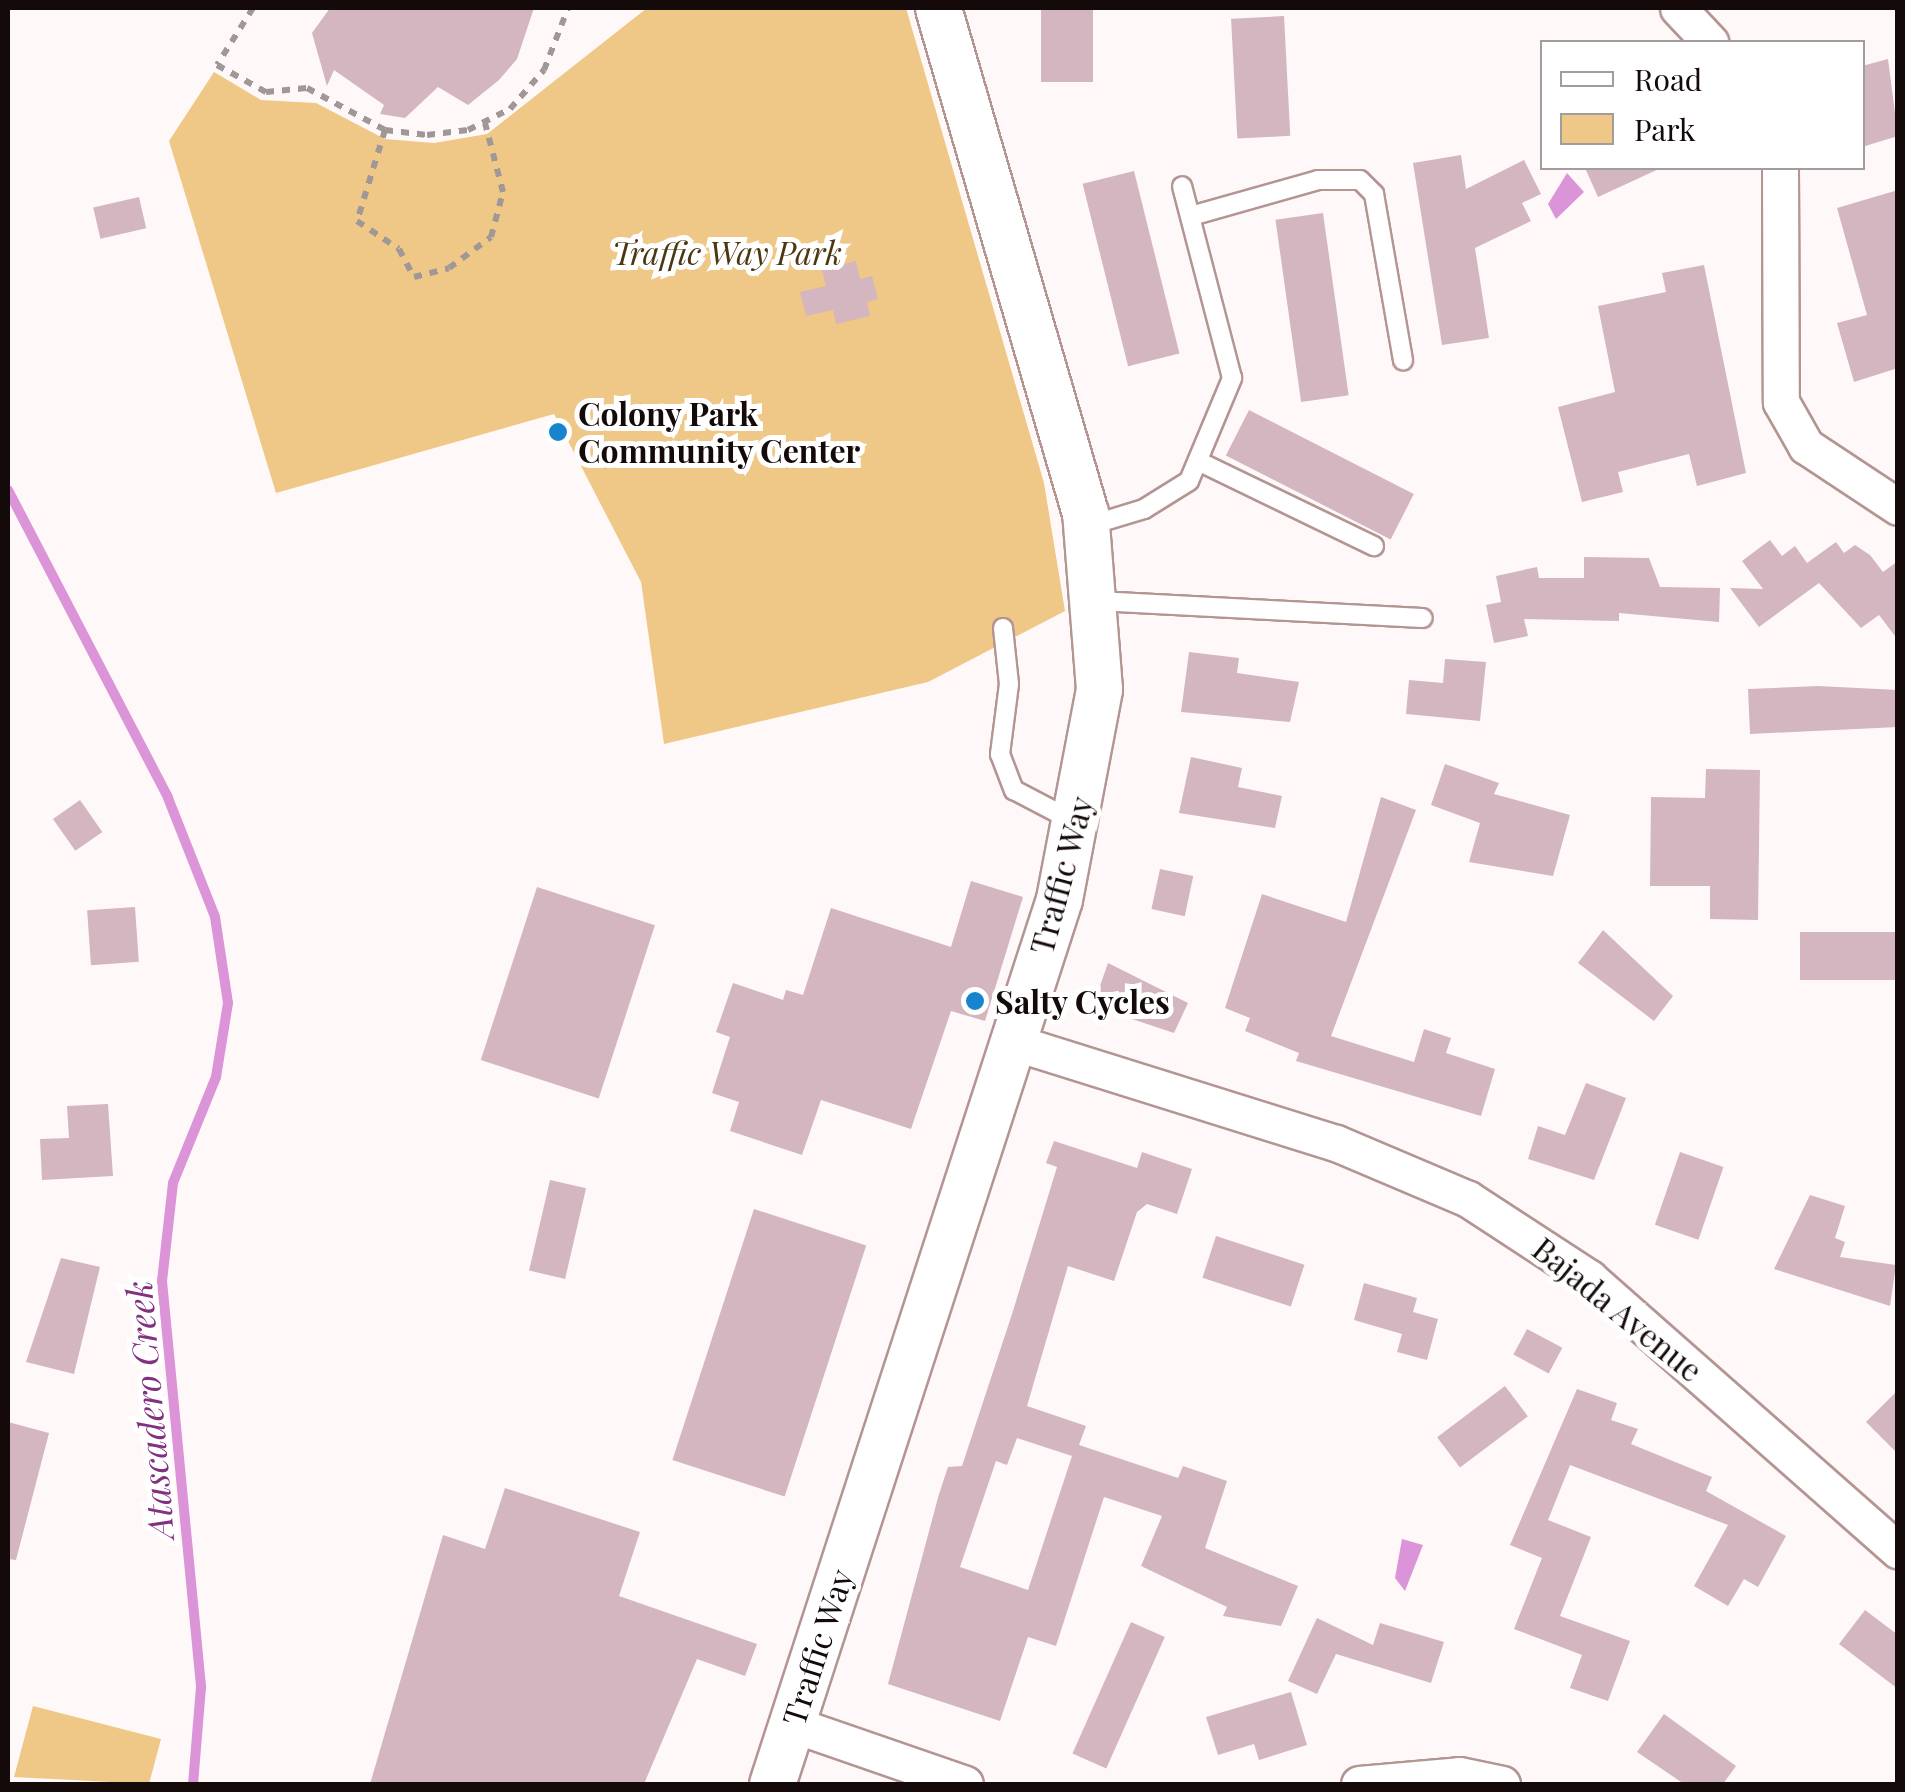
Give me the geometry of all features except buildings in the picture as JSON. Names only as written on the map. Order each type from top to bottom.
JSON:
[{"type":"street","name":"Traffic Way","points":[[772,1784],[1013,1042],[1079,823],[1099,690],[1097,601],[1088,526],[938,8]]},
{"type":"street","points":[[1678,8],[1708,40]]},
{"type":"street","points":[[1780,170],[1781,402],[1806,446],[1898,507]]},
{"type":"street","name":"Bajada Avenue","points":[[1013,1042],[1336,1143],[1468,1199],[1588,1278],[1898,1550]]},
{"type":"street","points":[[792,1724],[965,1784]]},
{"type":"street","points":[[1359,1784],[1460,1774],[1502,1784]]},
{"type":"lane","points":[[1191,216],[1318,180],[1360,180],[1374,194],[1403,360]]},
{"type":"lane","points":[[1088,526],[1144,510],[1202,464],[1232,378],[1182,186]]},
{"type":"lane","points":[[1202,464],[1374,546]]},
{"type":"lane","points":[[1097,601],[1423,618]]},
{"type":"lane","points":[[1003,628],[1009,684],[1000,754],[1014,790],[1079,823]]},
{"type":"path","points":[[253,8],[218,64],[266,92],[327,96],[385,130],[453,134],[485,123],[544,70],[568,8]]},
{"type":"path","points":[[385,130],[357,222],[399,249],[414,277],[450,268],[491,237],[503,192],[485,123]]},
{"type":"green space","name":"Traffic Way Park","points":[[647,8],[906,8],[1044,483],[1065,611],[928,682],[664,744],[641,582],[554,414],[276,493],[169,141],[214,72],[261,100],[316,103],[385,139],[434,143],[487,134]]},
{"type":"green space","points":[[33,1706],[161,1739],[149,1784],[14,1777]]},
{"type":"shaded area","points":[[1567,173],[1584,192],[1556,219],[1548,204]]},
{"type":"shaded area","points":[[1402,1539],[1423,1545],[1405,1591],[1395,1578]]},
{"type":"waterway","name":"Atascadero Creek","points":[[8,490],[168,798],[215,917],[228,1003],[216,1077],[173,1183],[162,1281],[201,1687],[193,1784]]},
{"type":"place","name":"Colony Park Community Center","points":[[558,432]]},
{"type":"place","name":"Salty Cycles","points":[[975,1001]]}]
